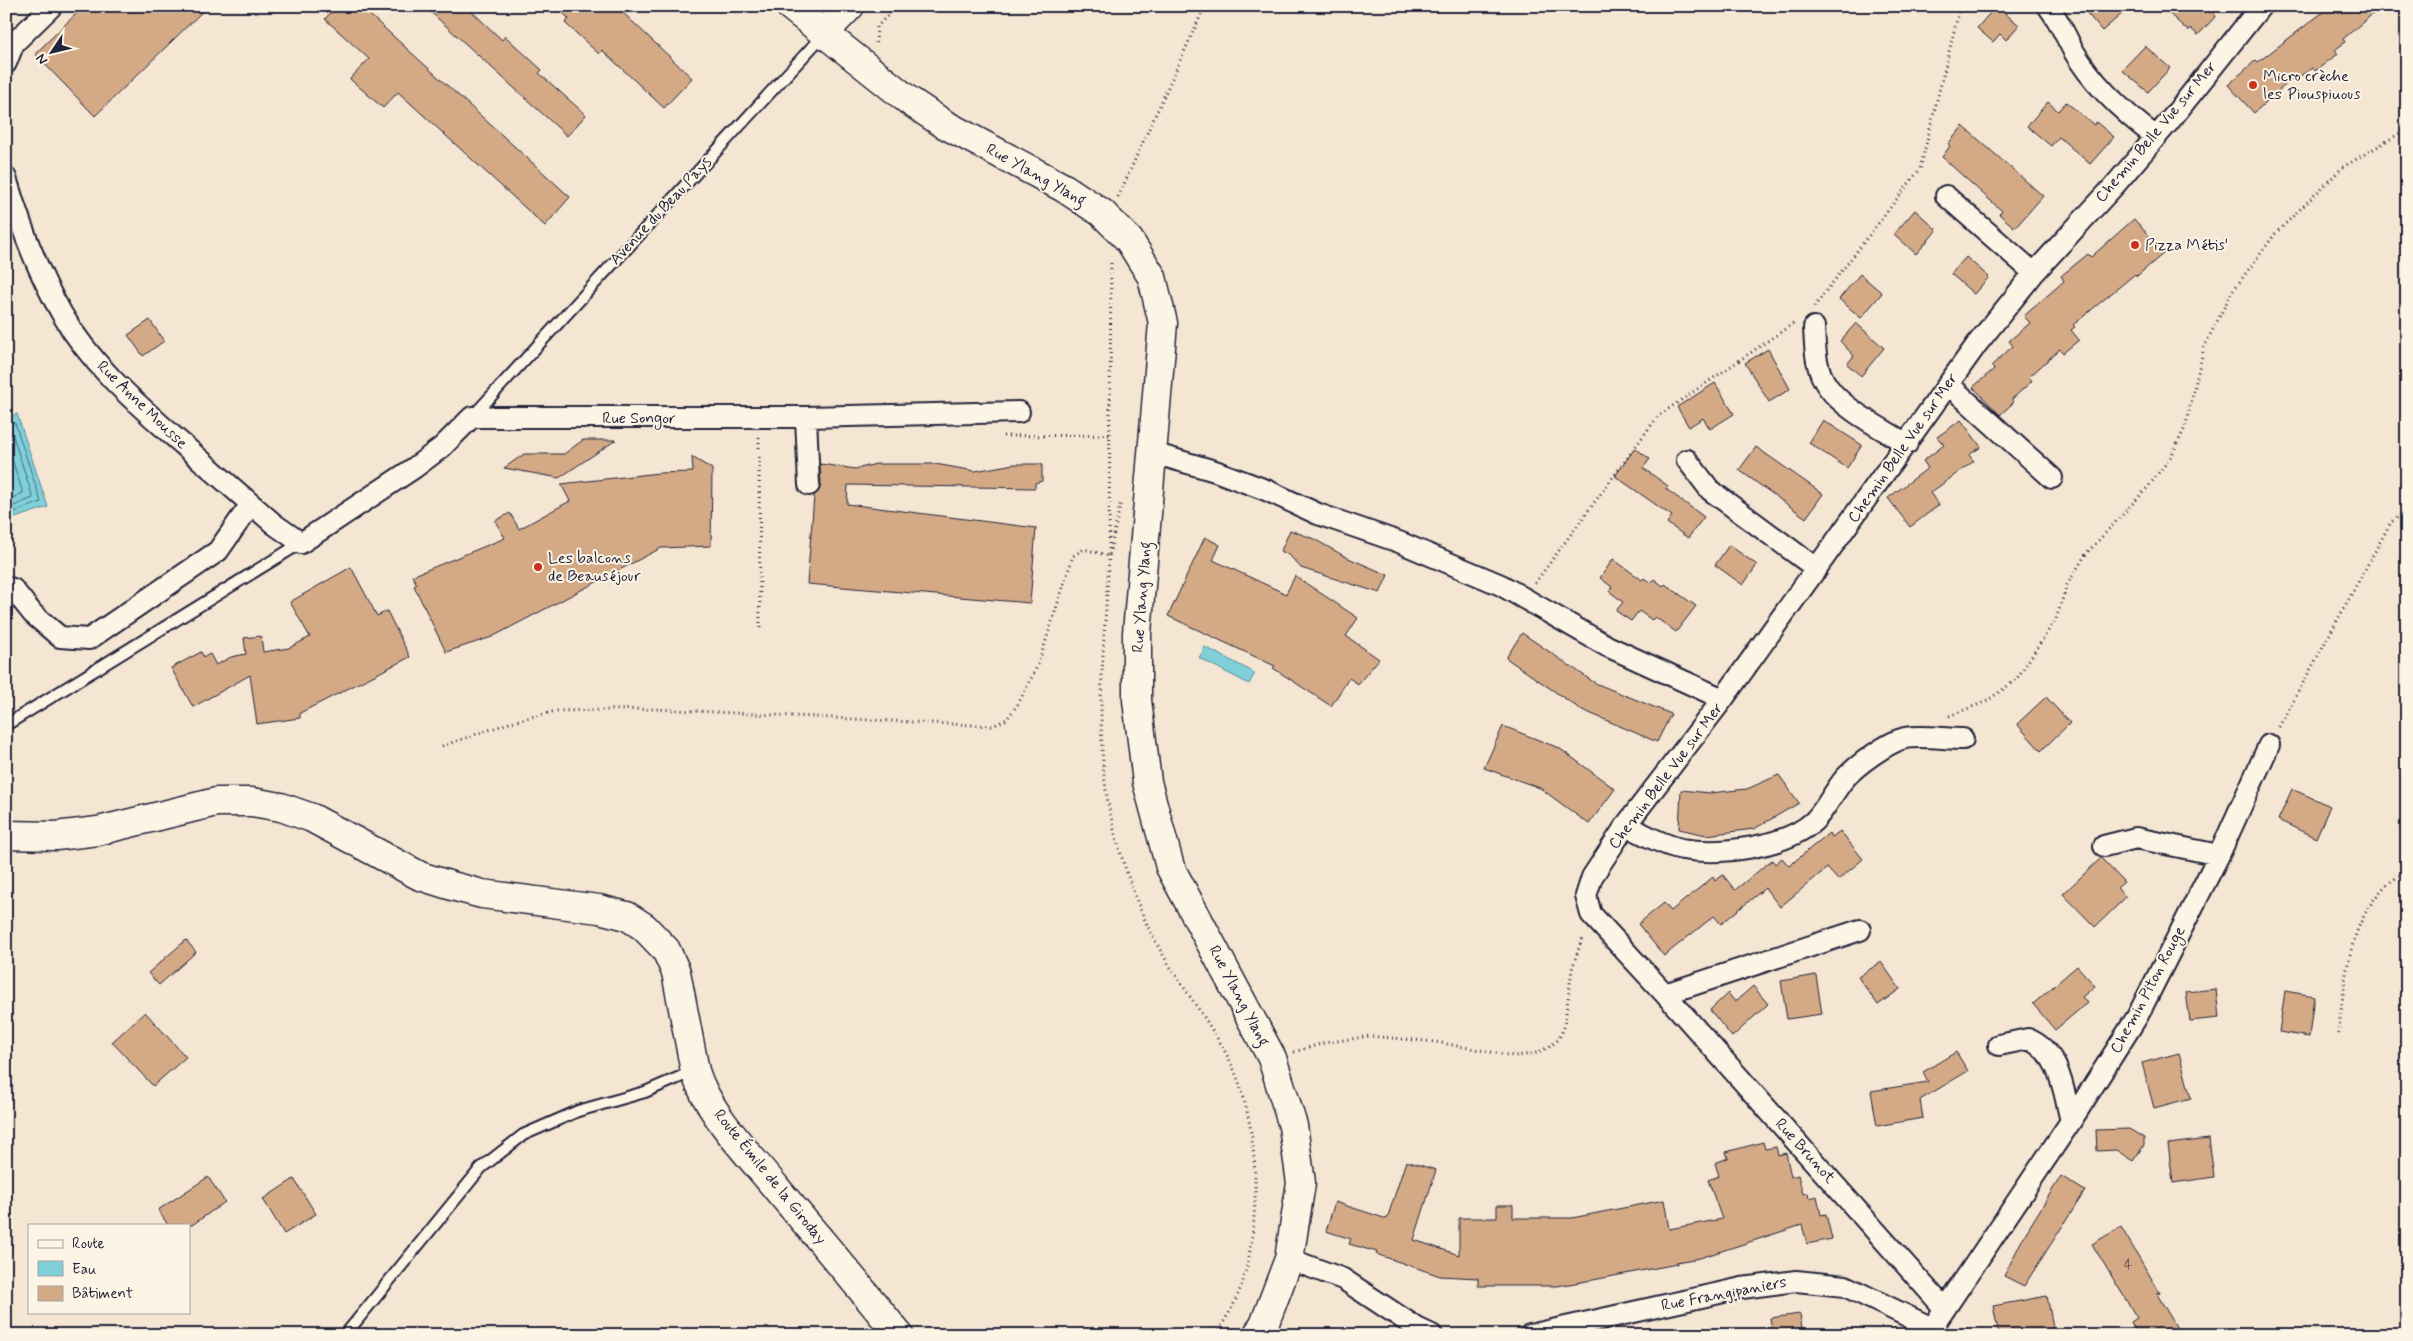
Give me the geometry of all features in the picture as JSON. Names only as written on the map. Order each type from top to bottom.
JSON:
[{"type":"street","points":[[6,63],[14,43],[52,6]]},
{"type":"street","name":"Rue Ylang Ylang","points":[[790,6],[874,74],[944,124],[1064,188],[1102,213],[1129,240],[1152,277],[1163,323],[1137,633],[1137,700],[1146,782],[1170,867],[1272,1058],[1293,1126],[1301,1183],[1289,1259],[1264,1325],[1257,1335]]},
{"type":"street","name":"Avenue du Beau Pays","points":[[824,33],[850,6]]},
{"type":"street","points":[[2048,6],[2063,28],[2073,50],[2095,82],[2134,121],[2156,137]]},
{"type":"street","name":"Chemin Belle Vue sur Mer","points":[[1591,914],[1586,896],[1592,877],[1626,825],[1723,699],[1907,444],[1948,384],[2034,273],[2156,137],[2261,6]]},
{"type":"street","name":"Rue Anne Mousse","points":[[6,178],[20,226],[46,284],[63,316],[90,354],[126,394],[251,504],[301,543]]},
{"type":"street","points":[[1946,196],[2034,273]]},
{"type":"street","points":[[1809,319],[1820,372],[1828,387],[1849,406],[1907,444]]},
{"type":"street","points":[[1948,384],[2052,478]]},
{"type":"street","name":"Rue Songor","points":[[472,417],[806,417],[1019,412]]},
{"type":"street","points":[[301,543],[414,468],[442,447],[472,417]]},
{"type":"street","points":[[806,417],[809,485]]},
{"type":"street","points":[[1153,453],[1214,470],[1266,490],[1318,514],[1450,563],[1524,597],[1607,646],[1723,699]]},
{"type":"street","points":[[1687,460],[1710,490],[1817,569]]},
{"type":"street","points":[[6,587],[13,589],[33,614],[60,637],[89,639],[218,550],[251,504]]},
{"type":"street","points":[[1626,825],[1643,835],[1681,848],[1726,851],[1771,842],[1794,834],[1814,821],[1846,777],[1886,746],[1906,738],[1963,739]]},
{"type":"street","name":"Chemin Piton Rouge","points":[[1936,1331],[1945,1309],[2138,1017],[2219,854],[2269,745]]},
{"type":"street","name":"Route Émile de la Giroday","points":[[6,835],[56,836],[98,831],[216,802],[252,802],[281,807],[312,818],[420,876],[452,886],[482,894],[599,908],[627,916],[644,927],[666,950],[676,972],[695,1071],[699,1084],[707,1097],[737,1140],[900,1335]]},
{"type":"street","points":[[2104,846],[2136,838],[2219,854]]},
{"type":"street","name":"Rue Brunot","points":[[1591,914],[1665,994],[1945,1309]]},
{"type":"street","points":[[1665,994],[1860,930]]},
{"type":"street","points":[[2000,1045],[2028,1040],[2046,1051],[2058,1068],[2071,1121]]},
{"type":"street","points":[[1289,1259],[1343,1279],[1417,1328],[1432,1335]]},
{"type":"street","name":"Rue Frangipaniers","points":[[1530,1335],[1742,1288],[1796,1281],[1845,1286],[1936,1331]]},
{"type":"lane","name":"Avenue du Beau Pays","points":[[472,417],[824,33]]},
{"type":"lane","points":[[6,725],[301,543]]},
{"type":"lane","points":[[345,1335],[481,1168],[523,1135],[578,1111],[645,1092],[695,1071]]},
{"type":"path","points":[[874,74],[877,27],[896,6]]},
{"type":"path","points":[[1117,199],[1205,6]]},
{"type":"path","points":[[1524,597],[1658,416],[1809,319],[1920,169],[1943,82],[1959,11],[1957,6]]},
{"type":"path","points":[[1942,718],[1987,700],[2016,680],[2056,619],[2067,585],[2086,554],[2148,487],[2170,458],[2185,428],[2204,347],[2232,292],[2275,234],[2343,167],[2407,129]]},
{"type":"path","points":[[758,417],[760,631]]},
{"type":"path","points":[[2269,745],[2391,522],[2407,511]]},
{"type":"path","points":[[442,746],[515,721],[556,711],[654,710],[993,726],[1007,719],[1038,665],[1073,556],[1084,549],[1109,556]]},
{"type":"path","points":[[2338,1034],[2348,965],[2361,918],[2380,891],[2407,870]]},
{"type":"path","points":[[1272,1058],[1324,1043],[1370,1036],[1436,1042],[1513,1056],[1534,1054],[1549,1047],[1558,1040],[1564,1028],[1572,969],[1591,914]]},
{"type":"water","points":[[17,414],[48,507],[6,521],[6,418]]},
{"type":"water","points":[[1205,647],[1255,673],[1249,684],[1199,658]]},
{"type":"building","points":[[84,6],[208,6],[95,116],[35,54]]},
{"type":"building","points":[[336,6],[360,6],[570,197],[545,226],[398,92],[383,108],[350,79],[369,59],[325,19]]},
{"type":"building","points":[[424,6],[466,6],[502,40],[505,36],[542,70],[539,73],[586,115],[567,136]]},
{"type":"building","points":[[556,6],[616,6],[692,78],[664,108],[602,50],[599,54],[565,23],[569,19]]},
{"type":"building","points":[[1996,6],[2019,25],[2006,40],[2000,34],[1993,42],[1977,28]]},
{"type":"building","points":[[2081,6],[2131,6],[2102,31]]},
{"type":"building","points":[[2161,6],[2206,6],[2216,16],[2198,35],[2190,28],[2188,31]]},
{"type":"building","points":[[2331,6],[2382,6],[2343,39],[2345,42],[2335,50],[2338,54],[2315,71],[2312,68],[2299,77],[2297,74],[2254,113],[2228,85],[2256,60],[2258,62]]},
{"type":"building","points":[[2145,46],[2170,68],[2148,92],[2122,70]]},
{"type":"building","points":[[2048,102],[2058,111],[2066,102],[2094,125],[2096,122],[2114,137],[2090,164],[2059,137],[2051,146],[2027,126]]},
{"type":"building","points":[[1963,126],[2043,196],[2015,228],[1999,214],[2002,211],[1942,157],[1950,146],[1948,144]]},
{"type":"building","points":[[1915,210],[1937,230],[1916,254],[1894,234]]},
{"type":"building","points":[[2134,219],[2164,253],[2137,276],[2135,274],[2073,325],[2075,327],[2071,330],[2079,340],[2063,353],[2060,349],[2029,377],[2032,381],[2012,399],[2014,402],[2000,415],[1973,387],[1994,369],[1991,366],[2013,346],[2009,341],[2030,323],[2024,316],[2064,281],[2061,276],[2088,254],[2091,257]]},
{"type":"building","points":[[1966,257],[1989,277],[1974,294],[1951,274]]},
{"type":"building","points":[[1860,274],[1882,293],[1861,318],[1839,299]]},
{"type":"building","points":[[150,320],[164,341],[143,356],[128,335]]},
{"type":"building","points":[[1856,323],[1884,348],[1861,376],[1847,364],[1854,356],[1840,341]]},
{"type":"building","points":[[1768,349],[1790,389],[1769,402],[1745,363]]},
{"type":"building","points":[[1715,383],[1734,414],[1710,429],[1703,418],[1689,427],[1677,407]]},
{"type":"building","points":[[1823,420],[1862,445],[1847,468],[1809,443]]},
{"type":"building","points":[[1961,420],[1981,447],[1969,455],[1974,461],[1930,493],[1939,505],[1910,527],[1888,498],[1928,468],[1923,461],[1944,445],[1937,437]]},
{"type":"building","points":[[583,440],[616,440],[559,478],[504,468],[524,454],[564,454]]},
{"type":"building","points":[[1756,447],[1823,494],[1806,518],[1739,470]]},
{"type":"building","points":[[1635,448],[1650,459],[1643,468],[1668,486],[1666,489],[1704,517],[1688,538],[1667,523],[1672,516],[1615,476]]},
{"type":"building","name":"Les balcons de Beauséjour","points":[[692,457],[712,469],[711,546],[661,548],[492,637],[446,652],[414,586],[417,584],[412,576],[505,538],[495,521],[510,513],[519,529],[570,501],[561,484],[659,473],[693,472]]},
{"type":"building","points":[[820,464],[856,469],[876,464],[935,464],[975,471],[1014,464],[1042,464],[1042,481],[1035,483],[1035,488],[848,485],[847,504],[1036,528],[1030,603],[807,584],[814,496],[819,491],[821,485]]},
{"type":"building","points":[[1290,530],[1314,539],[1346,557],[1388,575],[1380,593],[1301,568],[1290,556],[1281,551]]},
{"type":"building","points":[[1205,537],[1220,545],[1213,560],[1286,594],[1295,576],[1358,618],[1346,636],[1379,659],[1358,684],[1349,678],[1331,706],[1273,668],[1275,666],[1168,616]]},
{"type":"building","points":[[1729,545],[1757,565],[1743,585],[1715,565]]},
{"type":"building","points":[[1613,559],[1642,580],[1644,578],[1651,583],[1654,579],[1663,586],[1665,584],[1696,606],[1676,632],[1655,617],[1652,620],[1639,611],[1631,621],[1616,611],[1623,602],[1609,591],[1612,587],[1600,578]]},
{"type":"building","points":[[351,567],[377,616],[387,611],[410,657],[300,713],[300,718],[257,724],[250,675],[193,707],[171,668],[201,652],[204,657],[210,654],[216,665],[231,657],[246,654],[244,638],[261,636],[263,652],[289,648],[310,637],[290,602]]},
{"type":"building","points":[[1522,633],[1595,683],[1671,714],[1657,742],[1580,709],[1506,658]]},
{"type":"building","points":[[2046,697],[2070,723],[2041,751],[2017,724]]},
{"type":"building","points":[[1503,726],[1559,748],[1615,789],[1589,824],[1540,788],[1484,768]]},
{"type":"building","points":[[1779,775],[1799,803],[1754,829],[1706,835],[1679,829],[1681,790],[1710,793],[1747,789]]},
{"type":"building","points":[[2292,789],[2330,806],[2316,838],[2278,820]]},
{"type":"building","points":[[1840,831],[1863,859],[1838,880],[1827,868],[1780,907],[1765,888],[1721,924],[1714,916],[1664,956],[1638,924],[1664,903],[1671,911],[1713,877],[1715,881],[1723,875],[1735,890],[1772,860],[1775,864],[1782,858],[1789,866],[1829,833],[1832,837]]},
{"type":"building","points":[[2101,858],[2124,882],[2117,888],[2126,897],[2095,927],[2063,894]]},
{"type":"building","points":[[186,940],[196,952],[159,985],[148,973]]},
{"type":"building","points":[[1881,962],[1900,989],[1878,1005],[1858,977]]},
{"type":"building","points":[[2077,966],[2095,986],[2082,997],[2087,1003],[2055,1030],[2033,1004]]},
{"type":"building","points":[[1816,975],[1822,1014],[1787,1019],[1781,981]]},
{"type":"building","points":[[1753,986],[1768,1004],[1732,1037],[1710,1010],[1728,993],[1735,1002]]},
{"type":"building","points":[[2216,989],[2219,1018],[2190,1021],[2186,992]]},
{"type":"building","points":[[2285,991],[2314,996],[2309,1037],[2279,1032]]},
{"type":"building","points":[[145,1012],[186,1057],[153,1086],[112,1042]]},
{"type":"building","points":[[1956,1052],[1968,1071],[1920,1100],[1923,1118],[1877,1126],[1871,1091],[1928,1082],[1923,1072]]},
{"type":"building","points":[[2179,1053],[2191,1098],[2154,1108],[2142,1063]]},
{"type":"building","points":[[2129,1129],[2144,1138],[2144,1145],[2133,1161],[2116,1150],[2097,1151],[2096,1130]]},
{"type":"building","points":[[2209,1139],[2214,1177],[2173,1183],[2168,1144]]},
{"type":"building","points":[[1763,1142],[1765,1149],[1776,1147],[1778,1155],[1786,1153],[1791,1177],[1798,1175],[1803,1194],[1808,1193],[1809,1198],[1817,1196],[1821,1215],[1826,1214],[1832,1239],[1807,1244],[1802,1225],[1700,1258],[1593,1280],[1557,1286],[1478,1286],[1478,1278],[1440,1276],[1376,1254],[1377,1252],[1349,1244],[1351,1239],[1326,1231],[1335,1202],[1387,1219],[1406,1161],[1436,1170],[1414,1240],[1459,1255],[1459,1218],[1497,1218],[1497,1205],[1513,1205],[1513,1218],[1572,1218],[1664,1200],[1669,1229],[1722,1219],[1708,1180],[1719,1176],[1715,1163],[1728,1158],[1726,1152]]},
{"type":"building","points":[[2061,1176],[2085,1191],[2024,1286],[2004,1276],[2025,1234]]},
{"type":"building","points":[[208,1177],[225,1202],[192,1225],[167,1224],[158,1210]]},
{"type":"building","points":[[294,1179],[316,1214],[284,1234],[263,1199]]},
{"type":"building","points":[[2121,1227],[2160,1293],[2157,1294],[2181,1335],[2138,1335],[2131,1322],[2137,1318],[2092,1244]]},
{"type":"building","points":[[2047,1296],[2054,1332],[2040,1335],[1999,1335],[1993,1306]]},
{"type":"building","points":[[1800,1314],[1803,1335],[1773,1335],[1770,1318]]},
{"type":"place","name":"Micro crèche les Piouspiuous","points":[[2253,85]]},
{"type":"place","name":"Pizza Métis'","points":[[2135,245]]},
{"type":"place","name":"Les balcons de Beauséjour","points":[[538,567]]}]
